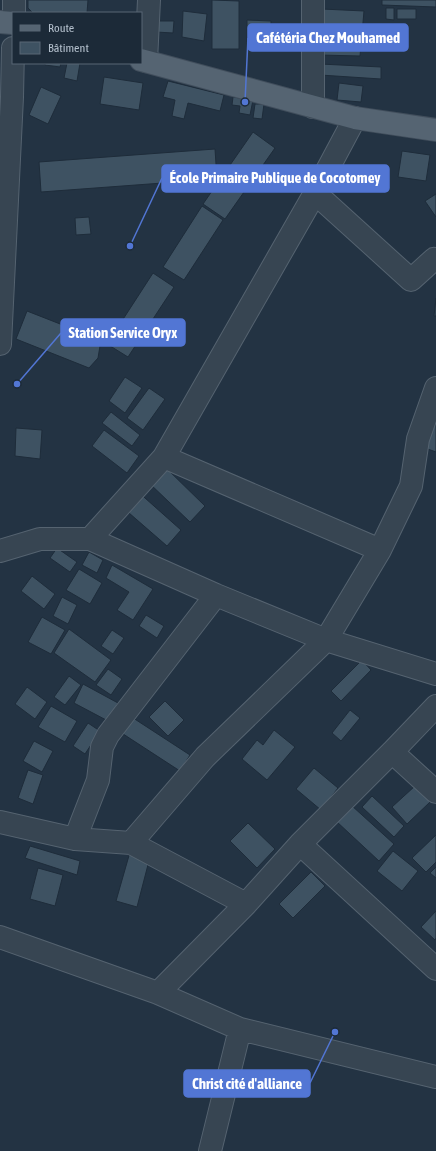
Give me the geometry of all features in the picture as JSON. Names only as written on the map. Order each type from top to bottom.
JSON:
[{"type":"main road","points":[[0,22],[12,23]]},
{"type":"main road","points":[[143,60],[356,118],[436,130]]},
{"type":"street","points":[[14,0],[14,12]]},
{"type":"street","points":[[143,60],[149,0]]},
{"type":"street","points":[[313,0],[313,107]]},
{"type":"street","points":[[0,344],[13,64]]},
{"type":"street","points":[[90,539],[164,458],[356,118]]},
{"type":"street","points":[[315,193],[411,280],[434,259],[436,260]]},
{"type":"street","points":[[131,843],[206,757],[326,640],[380,550],[411,486],[418,439],[436,388]]},
{"type":"street","points":[[164,458],[380,550]]},
{"type":"street","points":[[0,551],[40,539],[90,539],[216,595],[326,640],[436,674]]},
{"type":"street","points":[[75,839],[98,780],[102,747],[105,741],[216,595]]},
{"type":"street","points":[[158,993],[246,904],[300,844],[436,706]]},
{"type":"street","points":[[392,752],[436,792]]},
{"type":"street","points":[[0,822],[75,839],[131,843],[246,904]]},
{"type":"street","points":[[300,844],[436,969]]},
{"type":"street","points":[[0,937],[158,993],[240,1028],[436,1077]]},
{"type":"street","points":[[210,1151],[240,1028]]},
{"type":"building","points":[[28,0],[88,0],[87,12],[32,12],[28,8]]},
{"type":"building","points":[[212,0],[239,1],[239,49],[212,49]]},
{"type":"building","points":[[382,0],[436,0],[436,7],[382,5]]},
{"type":"building","points":[[386,8],[394,8],[394,20],[386,19]]},
{"type":"building","points":[[322,9],[364,11],[360,56],[319,55]]},
{"type":"building","points":[[397,9],[416,9],[416,19],[397,19]]},
{"type":"building","points":[[183,11],[207,14],[204,41],[182,37]]},
{"type":"building","points":[[247,20],[271,21],[271,42],[247,42]]},
{"type":"building","points":[[157,21],[174,21],[173,33],[156,32]]},
{"type":"building","points":[[45,64],[61,64],[60,67]]},
{"type":"building","points":[[67,64],[80,64],[77,81],[64,78]]},
{"type":"building","points":[[320,64],[381,67],[381,79],[320,75]]},
{"type":"building","points":[[104,77],[143,83],[139,110],[100,104]]},
{"type":"building","points":[[168,81],[224,95],[220,111],[188,103],[184,119],[172,116],[175,100],[163,97]]},
{"type":"building","points":[[339,83],[363,86],[361,102],[337,100]]},
{"type":"building","points":[[41,87],[61,96],[48,124],[29,115]]},
{"type":"building","points":[[233,97],[253,100],[250,115],[239,113],[240,106],[232,105]]},
{"type":"building","points":[[255,104],[264,104],[262,119],[253,118]]},
{"type":"building","points":[[253,132],[275,148],[225,219],[203,204]]},
{"type":"building","points":[[215,149],[217,179],[41,192],[39,162]]},
{"type":"building","points":[[402,151],[430,155],[426,181],[398,177]]},
{"type":"building","points":[[436,194],[436,217],[425,201]]},
{"type":"building","points":[[202,206],[223,220],[184,280],[163,267]]},
{"type":"building","points":[[89,217],[91,234],[76,235],[75,218]]},
{"type":"building","points":[[153,273],[174,287],[128,357],[107,344]]},
{"type":"building","points":[[436,298],[436,316],[434,316]]},
{"type":"building","points":[[27,311],[101,340],[98,358],[89,368],[16,339]]},
{"type":"building","points":[[125,377],[142,388],[125,413],[109,401]]},
{"type":"building","points":[[149,388],[165,399],[143,430],[127,418]]},
{"type":"building","points":[[111,412],[140,435],[132,446],[102,423]]},
{"type":"building","points":[[434,424],[436,425],[436,452],[425,448]]},
{"type":"building","points":[[16,428],[42,430],[40,459],[15,456]]},
{"type":"building","points":[[104,430],[139,456],[127,473],[92,446]]},
{"type":"building","points":[[164,466],[205,506],[190,522],[148,482]]},
{"type":"building","points":[[136,490],[181,530],[167,546],[121,506]]},
{"type":"building","points":[[57,548],[77,562],[70,572],[50,558]]},
{"type":"building","points":[[89,552],[103,560],[97,573],[82,565]]},
{"type":"building","points":[[112,565],[153,589],[133,620],[117,610],[129,592],[106,578]]},
{"type":"building","points":[[79,569],[102,583],[90,604],[66,590]]},
{"type":"building","points":[[32,576],[55,594],[44,609],[21,591]]},
{"type":"building","points":[[62,597],[77,605],[68,624],[53,616]]},
{"type":"building","points":[[146,615],[164,626],[157,638],[139,626]]},
{"type":"building","points":[[42,617],[65,630],[51,654],[28,642]]},
{"type":"building","points":[[69,629],[111,660],[95,682],[54,653]]},
{"type":"building","points":[[112,630],[124,638],[113,654],[101,646]]},
{"type":"building","points":[[362,660],[371,670],[341,701],[331,691]]},
{"type":"building","points":[[108,669],[122,679],[111,695],[96,685]]},
{"type":"building","points":[[69,676],[81,685],[65,705],[54,697]]},
{"type":"building","points":[[83,684],[118,703],[108,721],[74,703]]},
{"type":"building","points":[[27,687],[47,702],[35,719],[15,704]]},
{"type":"building","points":[[165,701],[184,720],[168,736],[149,717]]},
{"type":"building","points":[[51,706],[77,721],[65,742],[38,727]]},
{"type":"building","points":[[350,710],[360,718],[341,741],[332,733]]},
{"type":"building","points":[[127,714],[190,755],[180,771],[117,730]]},
{"type":"building","points":[[88,723],[100,731],[85,754],[73,746]]},
{"type":"building","points":[[274,730],[295,747],[267,780],[242,759],[257,740],[263,745]]},
{"type":"building","points":[[34,741],[53,751],[42,772],[23,761]]},
{"type":"building","points":[[314,768],[338,788],[321,810],[296,789]]},
{"type":"building","points":[[28,770],[43,775],[33,804],[18,798]]},
{"type":"building","points":[[415,786],[430,802],[407,824],[392,807]]},
{"type":"building","points":[[372,796],[404,826],[394,837],[362,807]]},
{"type":"building","points":[[351,805],[394,844],[379,861],[336,821]]},
{"type":"building","points":[[248,823],[275,849],[257,868],[230,841]]},
{"type":"building","points":[[436,835],[436,862],[426,872],[412,858]]},
{"type":"building","points":[[30,846],[80,861],[77,875],[25,858]]},
{"type":"building","points":[[393,851],[418,871],[402,891],[377,871]]},
{"type":"building","points":[[130,852],[150,857],[137,907],[116,901]]},
{"type":"building","points":[[436,867],[436,878],[430,873]]},
{"type":"building","points":[[38,868],[63,875],[55,906],[30,899]]},
{"type":"building","points":[[311,872],[325,886],[293,918],[279,904]]},
{"type":"building","points":[[436,911],[436,938],[435,940],[421,927]]},
{"type":"place","name":"Cafétéria Chez Mouhamed","points":[[245,102]]},
{"type":"place","name":"École Primaire Publique de Cocotomey","points":[[130,246]]},
{"type":"place","name":"Station Service Oryx","points":[[17,384]]},
{"type":"place","name":"Christ cité d'alliance","points":[[335,1032]]}]
